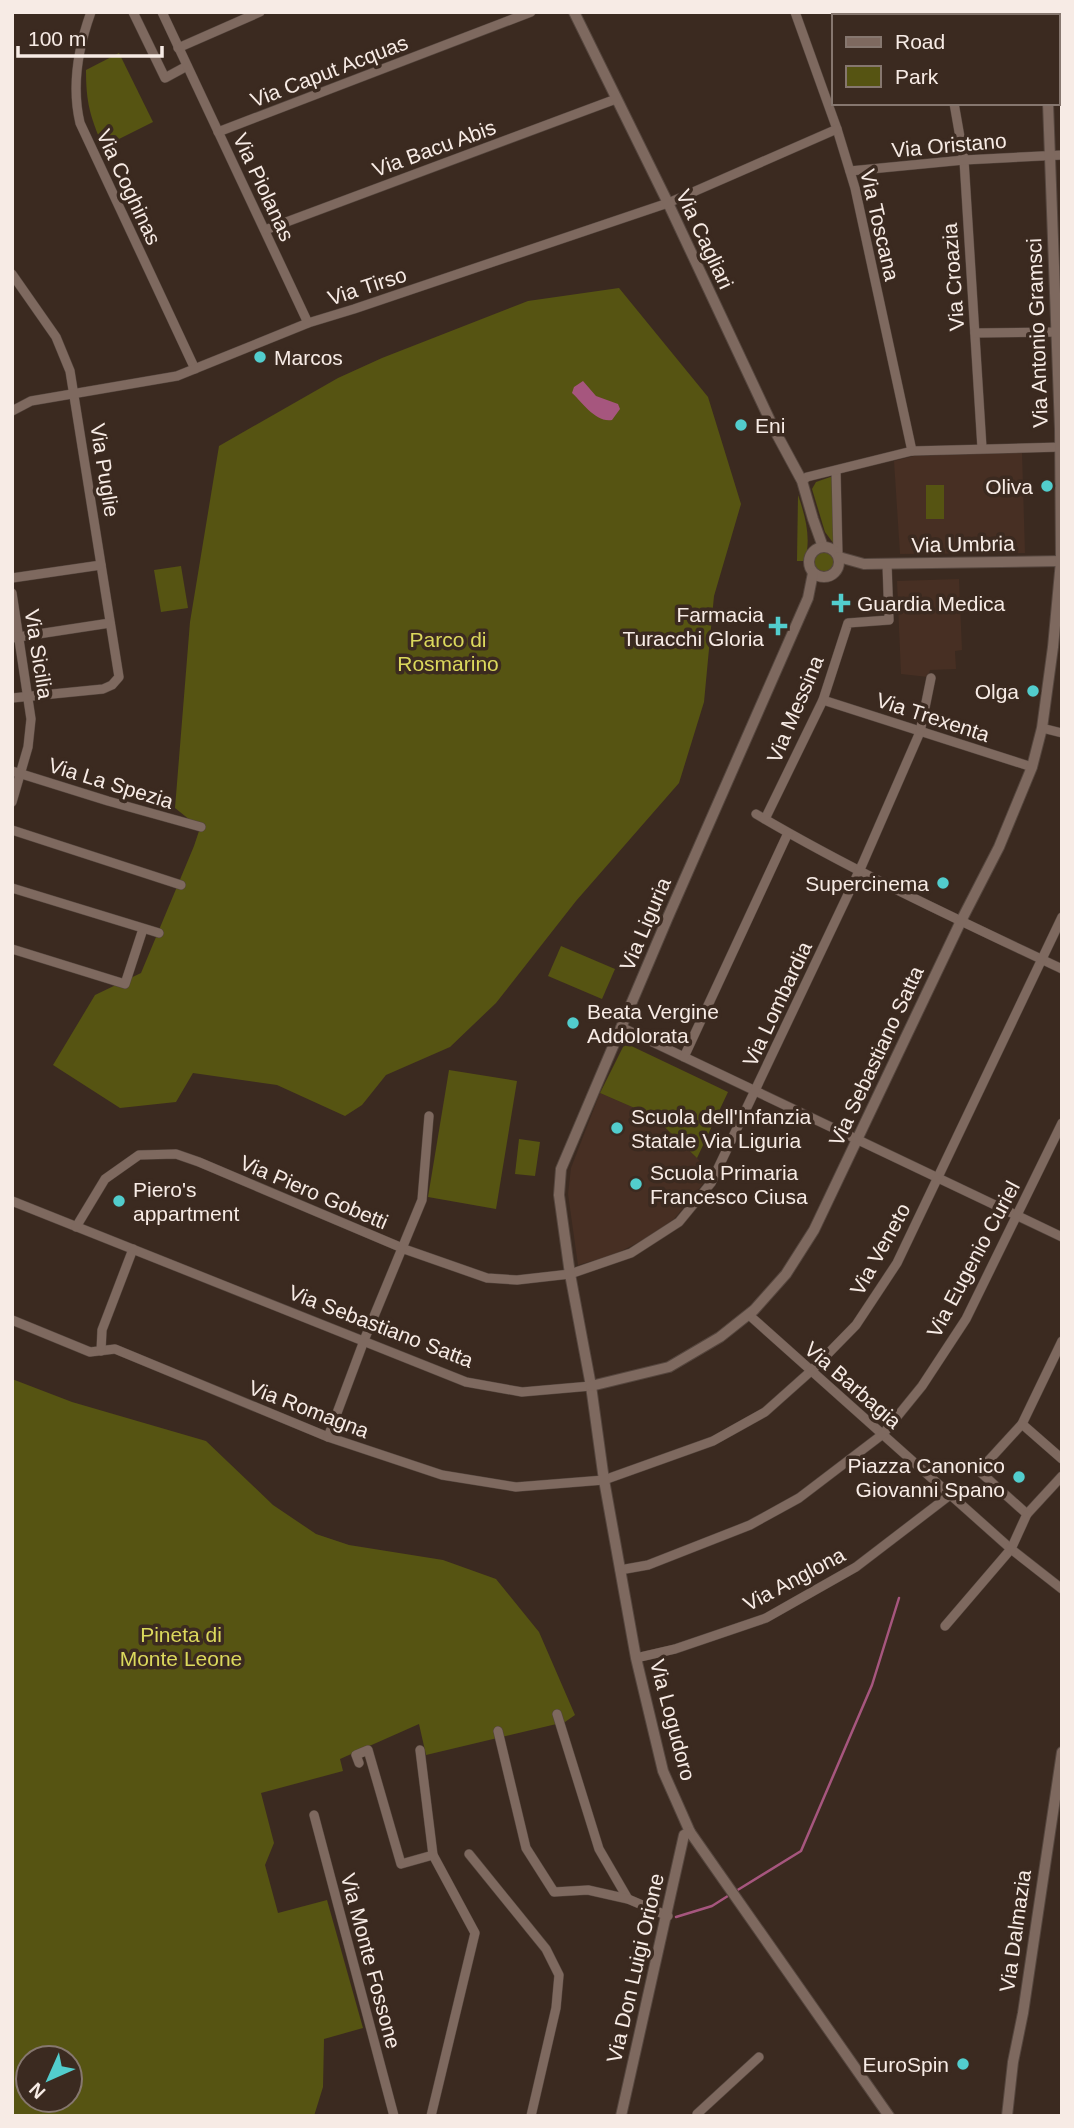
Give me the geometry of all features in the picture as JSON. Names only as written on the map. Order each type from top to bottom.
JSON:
[{"type":"street","name":"Via Coghinas","points":[[91,12],[80,41],[76,78],[80,123],[195,369]]},
{"type":"street","points":[[133,12],[165,78],[187,66]]},
{"type":"street","name":"Via Piolanas","points":[[162,12],[308,323]]},
{"type":"street","points":[[178,48],[260,12]]},
{"type":"street","name":"Via Caput Acquas","points":[[218,132],[531,12]]},
{"type":"street","name":"Via Cagliari","points":[[574,12],[668,203],[775,431],[803,481],[813,519]]},
{"type":"street","name":"Via Toscana","points":[[795,12],[850,172],[912,451]]},
{"type":"street","name":"Via Bacu Abis","points":[[265,230],[616,99]]},
{"type":"street","name":"Via Croazia","points":[[954,105],[964,160],[982,448]]},
{"type":"street","name":"Via Antonio Gramsci","points":[[1048,105],[1056,155],[1062,561]]},
{"type":"street","name":"Via Tirso","points":[[75,394],[177,376],[308,323],[668,203],[837,129]]},
{"type":"street","name":"Via Oristano","points":[[850,172],[964,160],[1056,155]]},
{"type":"street","name":"Via Puglie","points":[[12,274],[56,337],[70,371],[119,677],[113,685],[103,688],[29,696]]},
{"type":"street","points":[[975,333],[1059,331]]},
{"type":"street","points":[[12,411],[32,401],[75,394]]},
{"type":"street","points":[[803,481],[807,477],[912,451],[1061,447]]},
{"type":"street","points":[[813,519],[809,564],[824,575],[839,567],[836,471]]},
{"type":"street","points":[[813,519],[823,547]]},
{"type":"street","points":[[812,553],[823,547],[834,550],[838,556]]},
{"type":"street","name":"Via Umbria","points":[[838,556],[864,564]]},
{"type":"street","name":"Via Umbria","points":[[824,575],[864,564],[1062,561]]},
{"type":"street","name":"Via Sebastiano Satta","points":[[12,1201],[466,1382],[522,1392],[591,1386],[670,1367],[720,1338],[749,1315],[786,1274],[814,1230],[999,847],[1032,767],[1042,728],[1062,561]]},
{"type":"street","name":"Via Messina","points":[[788,833],[761,817],[823,700],[848,623],[889,620],[887,564]]},
{"type":"street","points":[[12,578],[102,565]]},
{"type":"street","name":"Via Liguria","points":[[570,1274],[559,1195],[561,1169],[807,598],[824,575]]},
{"type":"street","name":"Via Sicilia","points":[[12,593],[15,638],[29,696],[31,719],[28,747],[17,772],[12,802]]},
{"type":"street","points":[[15,638],[110,623]]},
{"type":"street","name":"Via Lombardia","points":[[570,1274],[631,1254],[680,1222],[711,1183],[860,870],[920,732],[931,678]]},
{"type":"street","points":[[12,698],[29,696]]},
{"type":"street","name":"Via Trexenta","points":[[823,700],[1032,767]]},
{"type":"street","points":[[1042,728],[1062,733]]},
{"type":"street","name":"Via La Spezia","points":[[17,772],[201,827]]},
{"type":"street","points":[[12,830],[181,885]]},
{"type":"street","points":[[684,1057],[788,833],[961,921],[1062,968]]},
{"type":"street","points":[[12,888],[159,933]]},
{"type":"street","name":"Via Veneto","points":[[604,1480],[713,1441],[765,1412],[811,1371],[856,1325],[897,1262],[1062,917]]},
{"type":"street","points":[[12,949],[125,984],[143,929]]},
{"type":"street","points":[[621,1027],[1062,1237]]},
{"type":"street","points":[[328,1437],[363,1342],[422,1199],[429,1116]]},
{"type":"street","name":"Via Eugenio Curiel","points":[[620,1570],[648,1565],[750,1525],[799,1498],[883,1434],[922,1386],[966,1318],[1062,1123]]},
{"type":"street","name":"Via Piero Gobetti","points":[[76,1227],[105,1179],[139,1155],[176,1154],[401,1248],[487,1278],[517,1280],[570,1274]]},
{"type":"street","points":[[101,1351],[102,1330],[132,1249]]},
{"type":"street","name":"Via Logudoro","points":[[570,1274],[636,1658],[663,1771],[690,1832],[889,2116]]},
{"type":"street","name":"Via Barbagia","points":[[749,1315],[1010,1549],[1062,1590]]},
{"type":"street","name":"Via Romagna","points":[[12,1320],[90,1352],[115,1349],[328,1437],[442,1475],[516,1487],[604,1480]]},
{"type":"street","points":[[1027,1514],[979,1471],[1022,1424],[1062,1341]]},
{"type":"street","points":[[1022,1424],[1062,1459]]},
{"type":"street","points":[[945,1626],[1010,1549],[1027,1514],[1062,1476]]},
{"type":"street","name":"Via Anglona","points":[[636,1658],[675,1649],[766,1618],[856,1567],[950,1495]]},
{"type":"street","points":[[557,1714],[599,1849],[628,1899]]},
{"type":"street","points":[[498,1731],[526,1848],[554,1892],[588,1890],[628,1899],[668,1916]]},
{"type":"street","points":[[359,1763],[356,1755],[368,1750],[401,1864],[433,1855]]},
{"type":"street","points":[[420,1750],[433,1855],[475,1933],[431,2116]]},
{"type":"street","name":"Via Dalmazia","points":[[1007,2116],[1013,2062],[1023,2013],[1062,1752]]},
{"type":"street","name":"Via Monte Fossone","points":[[314,1815],[394,2116]]},
{"type":"street","name":"Via Don Luigi Orione","points":[[622,2115],[684,1835],[690,1832]]},
{"type":"street","points":[[469,1854],[546,1949],[559,1975],[556,2008],[531,2116]]},
{"type":"street","points":[[699,2116],[697,2114],[758,2057]]},
{"type":"shaded area","points":[[583,381],[596,396],[618,404],[620,409],[612,420],[595,415],[572,393],[574,387]]},
{"type":"shaded area","points":[[1022,452],[1025,553],[900,554],[894,461],[914,456]]},
{"type":"shaded area","points":[[959,579],[962,650],[955,651],[956,669],[930,670],[928,677],[901,674],[897,581]]},
{"type":"shaded area","name":"Scuola Primaria Francesco Ciusa","points":[[600,1093],[653,1116],[711,1174],[674,1219],[647,1238],[613,1255],[578,1265],[568,1194],[571,1168]]},
{"type":"green space","points":[[119,53],[153,122],[103,147],[90,109],[86,70]]},
{"type":"green space","name":"Parco di Rosmarino","points":[[619,288],[708,397],[741,504],[714,596],[704,702],[679,783],[576,901],[496,1003],[450,1047],[386,1075],[362,1105],[345,1116],[277,1085],[193,1073],[176,1102],[120,1108],[53,1065],[95,995],[141,973],[200,828],[175,808],[190,622],[219,446],[338,378],[382,358],[528,301]]},
{"type":"green space","points":[[836,475],[834,544],[825,532],[812,489],[816,482]]},
{"type":"green space","points":[[926,485],[944,485],[944,519],[926,519]]},
{"type":"green space","points":[[798,495],[807,528],[805,561],[797,561]]},
{"type":"green space","points":[[824,551],[832,554],[835,562],[832,570],[824,573],[816,570],[813,562],[816,554]]},
{"type":"green space","points":[[181,566],[188,608],[161,612],[154,570]]},
{"type":"green space","points":[[561,946],[615,969],[602,999],[548,976]]},
{"type":"green space","points":[[625,1043],[728,1092],[697,1158],[653,1116],[600,1093]]},
{"type":"green space","points":[[449,1070],[517,1081],[496,1209],[428,1197]]},
{"type":"green space","points":[[519,1139],[540,1142],[535,1176],[515,1174]]},
{"type":"green space","name":"Pineta di Monte Leone","points":[[12,1379],[72,1402],[206,1441],[273,1505],[316,1534],[349,1545],[443,1560],[496,1579],[539,1632],[575,1715],[565,1722],[426,1755],[419,1724],[340,1759],[343,1771],[261,1793],[274,1843],[265,1865],[278,1913],[327,1900],[363,2028],[324,2039],[323,2087],[314,2116],[12,2116]]},
{"type":"waterway","points":[[736,1891],[801,1851],[872,1685],[899,1598]]},
{"type":"waterway","points":[[676,1917],[712,1906],[731,1894]]},
{"type":"place","name":"Marcos","points":[[260,357]]},
{"type":"place","name":"Eni","points":[[741,425]]},
{"type":"place","name":"Oliva","points":[[1047,486]]},
{"type":"place","name":"Guardia Medica","points":[[841,603]]},
{"type":"place","name":"Farmacia Turacchi Gloria","points":[[778,626]]},
{"type":"place","name":"Olga","points":[[1033,691]]},
{"type":"place","name":"Supercinema","points":[[943,883]]},
{"type":"place","name":"Beata Vergine Addolorata","points":[[573,1023]]},
{"type":"place","name":"Scuola dell'Infanzia Statale Via Liguria","points":[[617,1128]]},
{"type":"place","name":"Scuola Primaria Francesco Ciusa","points":[[636,1184]]},
{"type":"place","name":"Piero's appartment","points":[[119,1201]]},
{"type":"place","name":"Piazza Canonico Giovanni Spano","points":[[1019,1477]]},
{"type":"place","name":"EuroSpin","points":[[963,2064]]}]
